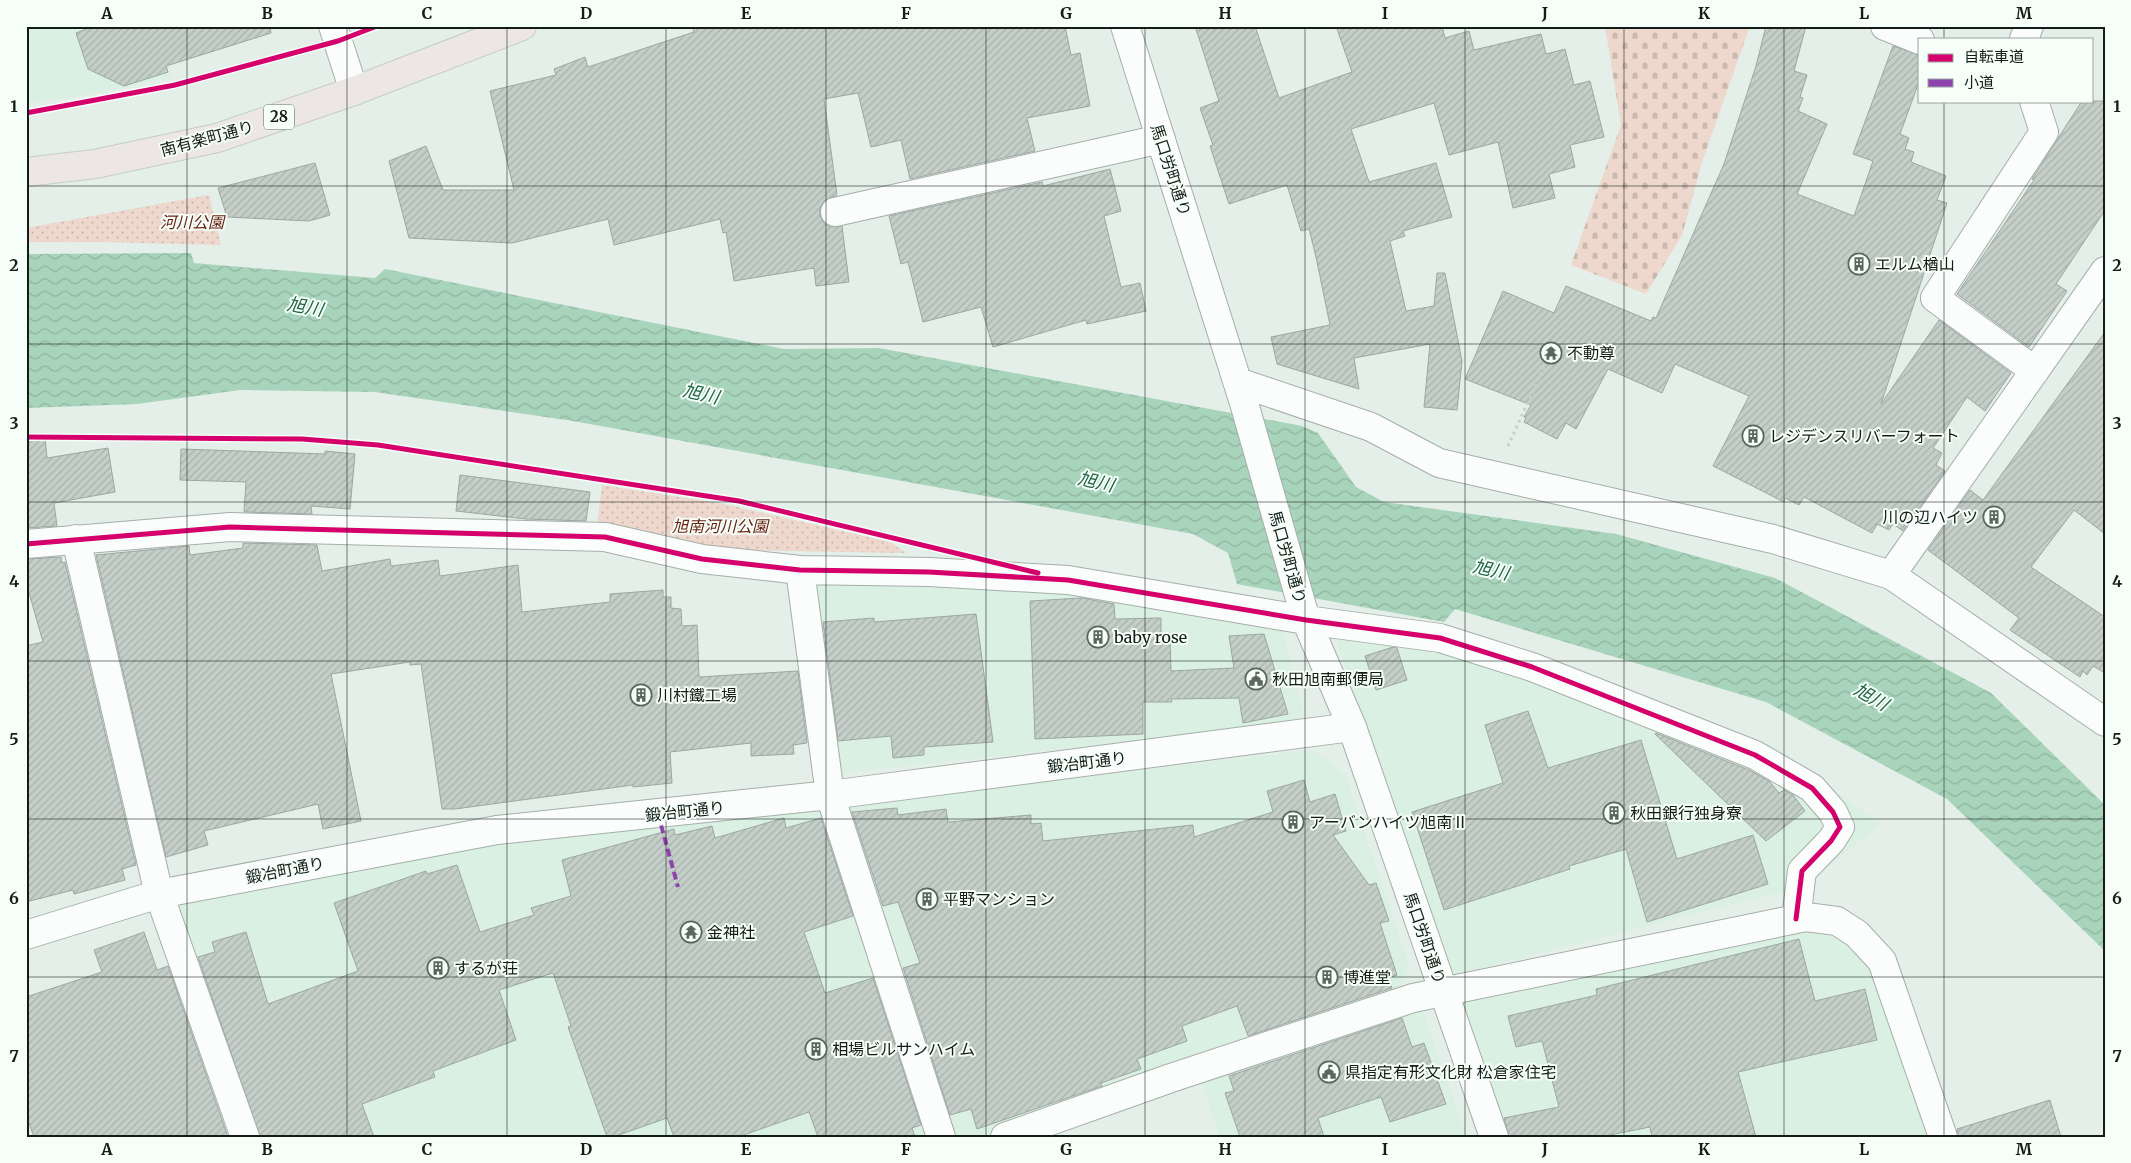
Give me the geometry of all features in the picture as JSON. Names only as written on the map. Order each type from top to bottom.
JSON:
[{"type":"main road","name":"南有楽町通り","points":[[26,172],[95,164],[217,138],[354,91],[522,26]]},
{"type":"street","name":"馬口労町通り","points":[[1125,26],[1241,392],[1303,610],[1352,727],[1494,1137]]},
{"type":"street","points":[[1885,26],[1918,39]]},
{"type":"street","points":[[2024,38],[2029,26]]},
{"type":"street","points":[[335,34],[354,91]]},
{"type":"street","points":[[2034,102],[2044,132],[1935,298],[2035,371]]},
{"type":"street","points":[[835,212],[1161,139]]},
{"type":"street","points":[[1891,575],[2105,271]]},
{"type":"street","points":[[1241,392],[1371,427],[1439,463],[1773,539],[1891,575],[2103,717]]},
{"type":"street","points":[[26,544],[230,526],[605,537],[702,559],[800,570],[929,572],[1068,580],[1303,610],[1440,638],[1532,666],[1755,755],[1812,788],[1834,812],[1840,827],[1831,841],[1802,871],[1796,919]]},
{"type":"street","points":[[76,539],[160,894],[245,1137]]},
{"type":"street","points":[[800,570],[830,795],[941,1137]]},
{"type":"street","name":"鍛冶町通り","points":[[26,935],[160,894],[497,830],[830,795],[1352,727]]},
{"type":"street","points":[[1005,1137],[1171,1078],[1404,1001],[1806,917],[1837,920],[1857,934],[1882,961],[1943,1137]]},
{"type":"path","points":[[26,113],[175,85],[335,34],[377,26]]},
{"type":"path","points":[[1494,476],[1544,367]]},
{"type":"path","points":[[26,438],[302,439],[378,445],[739,501],[893,538]]},
{"type":"shaded area","points":[[26,26],[154,26],[171,77],[93,94],[26,103]]},
{"type":"shaded area","points":[[811,581],[1071,589],[1282,626],[1303,713],[1292,723],[836,774]]},
{"type":"shaded area","points":[[1355,621],[1483,636],[1778,748],[1880,824],[1804,886],[1449,976],[1337,643]]},
{"type":"shaded area","points":[[1312,750],[1345,774],[1409,965],[1398,993],[979,1137],[954,1137],[843,806]]},
{"type":"shaded area","points":[[829,806],[934,1137],[253,1137],[172,902],[547,836]]},
{"type":"shaded area","points":[[1806,925],[1842,934],[1869,959],[1927,1137],[1506,1137],[1459,1000]]},
{"type":"shaded area","name":"県指定有形文化財 松倉家住宅","points":[[1420,1004],[1467,1137],[1220,1137],[1199,1077]]},
{"type":"green space","points":[[1605,26],[1750,26],[1702,162],[1682,235],[1646,294],[1571,265],[1621,125]]},
{"type":"green space","name":"河川公園","points":[[209,195],[221,245],[26,242],[26,228]]},
{"type":"green space","name":"旭南河川公園","points":[[602,485],[724,504],[890,542],[906,553],[728,550],[597,526]]},
{"type":"water","name":"旭川","points":[[191,253],[194,263],[375,278],[385,269],[784,349],[879,348],[1302,426],[1318,433],[1356,487],[1384,502],[1616,534],[1775,578],[1991,693],[2105,805],[2105,951],[1947,799],[1766,702],[1455,609],[1444,622],[1237,584],[1228,553],[1193,534],[573,421],[375,392],[240,390],[137,404],[26,408],[26,254]]},
{"type":"building","points":[[94,26],[270,26],[271,33],[166,66],[168,72],[124,86],[88,69],[76,33]]},
{"type":"building","points":[[692,26],[1065,26],[1071,55],[1080,53],[1090,106],[1027,118],[1035,151],[910,179],[901,140],[871,147],[858,93],[824,99],[837,195],[824,201],[820,208],[820,215],[823,222],[830,227],[842,226],[849,282],[816,286],[814,268],[734,281],[726,232],[723,233],[720,219],[614,245],[608,219],[512,243],[409,238],[389,161],[426,146],[443,190],[514,190],[490,91],[556,75],[554,69],[585,57],[588,67],[694,32]]},
{"type":"building","points":[[1195,26],[1255,26],[1279,98],[1352,72],[1336,26],[1442,26],[1445,38],[1469,31],[1474,50],[1541,34],[1546,54],[1565,49],[1574,85],[1590,81],[1604,137],[1570,145],[1575,167],[1549,174],[1555,198],[1513,208],[1498,142],[1449,155],[1434,103],[1351,129],[1369,182],[1436,163],[1452,217],[1403,231],[1405,236],[1390,241],[1406,311],[1434,306],[1437,273],[1445,273],[1462,361],[1457,410],[1424,407],[1430,344],[1354,358],[1359,389],[1277,364],[1271,337],[1330,325],[1316,257],[1309,229],[1301,231],[1287,185],[1229,204],[1210,146],[1213,145],[1200,108],[1219,101]]},
{"type":"building","points":[[1766,26],[1806,26],[1794,71],[1807,75],[1800,97],[1803,98],[1798,111],[1827,124],[1797,194],[1854,216],[1873,161],[1853,154],[1893,46],[1918,54],[1918,84],[1900,134],[1909,138],[1905,149],[1914,152],[1911,162],[1946,176],[1937,200],[1947,203],[1881,404],[1939,320],[2011,373],[1985,411],[1967,397],[1933,448],[1942,453],[1936,465],[1945,471],[1903,531],[1893,524],[1889,530],[1877,524],[1872,533],[1804,497],[1799,505],[1785,498],[1784,502],[1713,466],[1749,396],[1675,364],[1662,393],[1608,369],[1576,429],[1566,423],[1557,439],[1524,422],[1526,418],[1524,417],[1531,405],[1465,379],[1503,291],[1554,313],[1566,286],[1651,321],[1653,317],[1656,318],[1724,164],[1756,66]]},
{"type":"building","points":[[2105,101],[2105,210],[2056,284],[2067,291],[2029,347],[1957,294],[2034,180],[2032,179],[2081,102]]},
{"type":"building","points":[[315,163],[330,215],[309,221],[227,217],[218,188]]},
{"type":"building","points":[[1110,169],[1121,211],[1104,216],[1121,287],[1140,283],[1146,311],[1087,324],[1086,320],[993,347],[981,307],[923,322],[908,262],[901,264],[889,216],[1042,182],[1043,186]]},
{"type":"building","points":[[2105,332],[2105,534],[2074,510],[2031,567],[2105,617],[2105,673],[2093,666],[2087,675],[2083,671],[2080,677],[2010,630],[2019,618],[1928,550],[1970,490],[1983,500]]},
{"type":"building","points":[[45,438],[47,458],[108,448],[115,492],[54,503],[57,526],[26,528],[26,439]]},
{"type":"building","points":[[181,449],[325,454],[325,451],[355,454],[350,509],[311,506],[312,514],[244,512],[246,482],[180,480]]},
{"type":"building","points":[[460,475],[590,492],[586,521],[526,519],[456,511]]},
{"type":"building","points":[[243,543],[317,545],[322,571],[390,559],[391,566],[438,560],[440,576],[518,565],[522,612],[610,602],[610,594],[663,590],[663,597],[671,597],[671,608],[681,609],[682,626],[697,625],[699,677],[798,671],[807,743],[793,745],[794,754],[751,756],[751,743],[670,752],[672,783],[633,787],[633,785],[455,809],[442,809],[421,664],[410,665],[410,662],[331,674],[361,821],[323,829],[318,804],[204,831],[208,845],[166,857],[96,555],[189,546],[190,555],[243,548]]},
{"type":"building","points":[[61,557],[62,563],[65,562],[136,865],[122,869],[125,880],[74,894],[73,890],[26,902],[26,646],[43,642],[26,582],[26,559]]},
{"type":"building","points":[[1082,598],[1114,604],[1115,619],[1161,618],[1161,637],[1170,637],[1171,671],[1234,668],[1229,636],[1264,634],[1288,714],[1243,723],[1239,698],[1171,699],[1172,702],[1143,702],[1143,734],[1035,739],[1030,601]]},
{"type":"building","points":[[976,614],[993,742],[924,747],[924,755],[893,758],[891,736],[838,741],[823,622],[874,618],[874,622]]},
{"type":"building","points":[[1393,647],[1397,648],[1407,680],[1376,690],[1365,656]]},
{"type":"building","points":[[1528,711],[1548,768],[1641,740],[1677,859],[1753,835],[1768,884],[1647,922],[1626,849],[1569,866],[1570,869],[1444,910],[1412,812],[1503,783],[1485,725]]},
{"type":"building","points":[[1656,733],[1749,770],[1769,781],[1779,793],[1784,790],[1793,795],[1805,811],[1766,841]]},
{"type":"building","points":[[1304,780],[1310,802],[1335,794],[1346,831],[1333,835],[1369,885],[1376,883],[1389,921],[1380,923],[1397,975],[1388,978],[1392,988],[1248,1036],[1237,1006],[1182,1026],[1187,1041],[1137,1059],[1141,1069],[1101,1083],[1102,1086],[977,1129],[971,1109],[950,1115],[903,968],[920,963],[898,902],[883,906],[852,812],[897,808],[898,815],[946,809],[948,822],[1031,815],[1031,824],[1041,823],[1043,841],[1193,825],[1194,837],[1273,812],[1267,791]]},
{"type":"building","points":[[784,818],[786,828],[821,818],[853,916],[804,932],[825,993],[873,978],[921,1125],[912,1128],[915,1137],[818,1137],[809,1112],[738,1137],[674,1137],[667,1118],[613,1137],[607,1137],[568,1027],[571,1026],[553,973],[499,990],[516,1040],[433,1071],[435,1077],[362,1104],[374,1137],[260,1137],[198,957],[215,952],[212,942],[246,932],[268,1004],[358,971],[334,903],[426,871],[427,874],[457,865],[480,932],[534,915],[531,908],[571,896],[562,860],[674,829],[675,835],[712,826],[715,838]]},
{"type":"building","points":[[144,932],[157,970],[168,966],[228,1137],[34,1137],[26,1115],[26,997],[102,972],[94,950]]},
{"type":"building","points":[[1799,939],[1815,1001],[1865,989],[1877,1040],[1738,1072],[1756,1137],[1652,1137],[1650,1127],[1600,1137],[1509,1137],[1504,1118],[1559,1107],[1542,1041],[1516,1047],[1508,1016],[1597,995],[1596,989]]},
{"type":"building","name":"県指定有形文化財 松倉家住宅","points":[[1402,1018],[1412,1047],[1424,1043],[1446,1104],[1390,1122],[1381,1097],[1318,1118],[1324,1137],[1240,1137],[1225,1093],[1234,1091],[1229,1076]]},
{"type":"building","points":[[2050,1100],[2061,1137],[1958,1137],[1957,1129]]},
{"type":"marked path","points":[[658,814],[678,887]]},
{"type":"cycle path","points":[[26,113],[175,85],[338,41],[377,26]]},
{"type":"cycle path","points":[[26,437],[302,439],[378,445],[739,501],[1038,573]]},
{"type":"cycle path","points":[[26,544],[230,527],[605,537],[702,559],[800,570],[929,572],[1068,580],[1306,620],[1440,638],[1532,667],[1755,755],[1812,788],[1833,812],[1840,827],[1831,841],[1802,871],[1796,919]]},
{"type":"place","name":"エルム楢山","points":[[1859,264]]},
{"type":"place","name":"不動尊","points":[[1551,353]]},
{"type":"place","name":"レジデンスリバーフォート","points":[[1753,436]]},
{"type":"place","name":"川の辺ハイツ","points":[[1994,517]]},
{"type":"place","name":"baby rose","points":[[1098,637]]},
{"type":"place","name":"秋田旭南郵便局","points":[[1256,679]]},
{"type":"place","name":"川村鐵工場","points":[[641,695]]},
{"type":"place","name":"秋田銀行独身寮","points":[[1614,813]]},
{"type":"place","name":"アーバンハイツ旭南Ⅱ","points":[[1293,822]]},
{"type":"place","name":"平野マンション","points":[[927,899]]},
{"type":"place","name":"金神社","points":[[691,932]]},
{"type":"place","name":"するが荘","points":[[438,968]]},
{"type":"place","name":"博進堂","points":[[1327,977]]},
{"type":"place","name":"相場ビルサンハイム","points":[[816,1049]]},
{"type":"place","name":"県指定有形文化財 松倉家住宅","points":[[1329,1072]]}]
